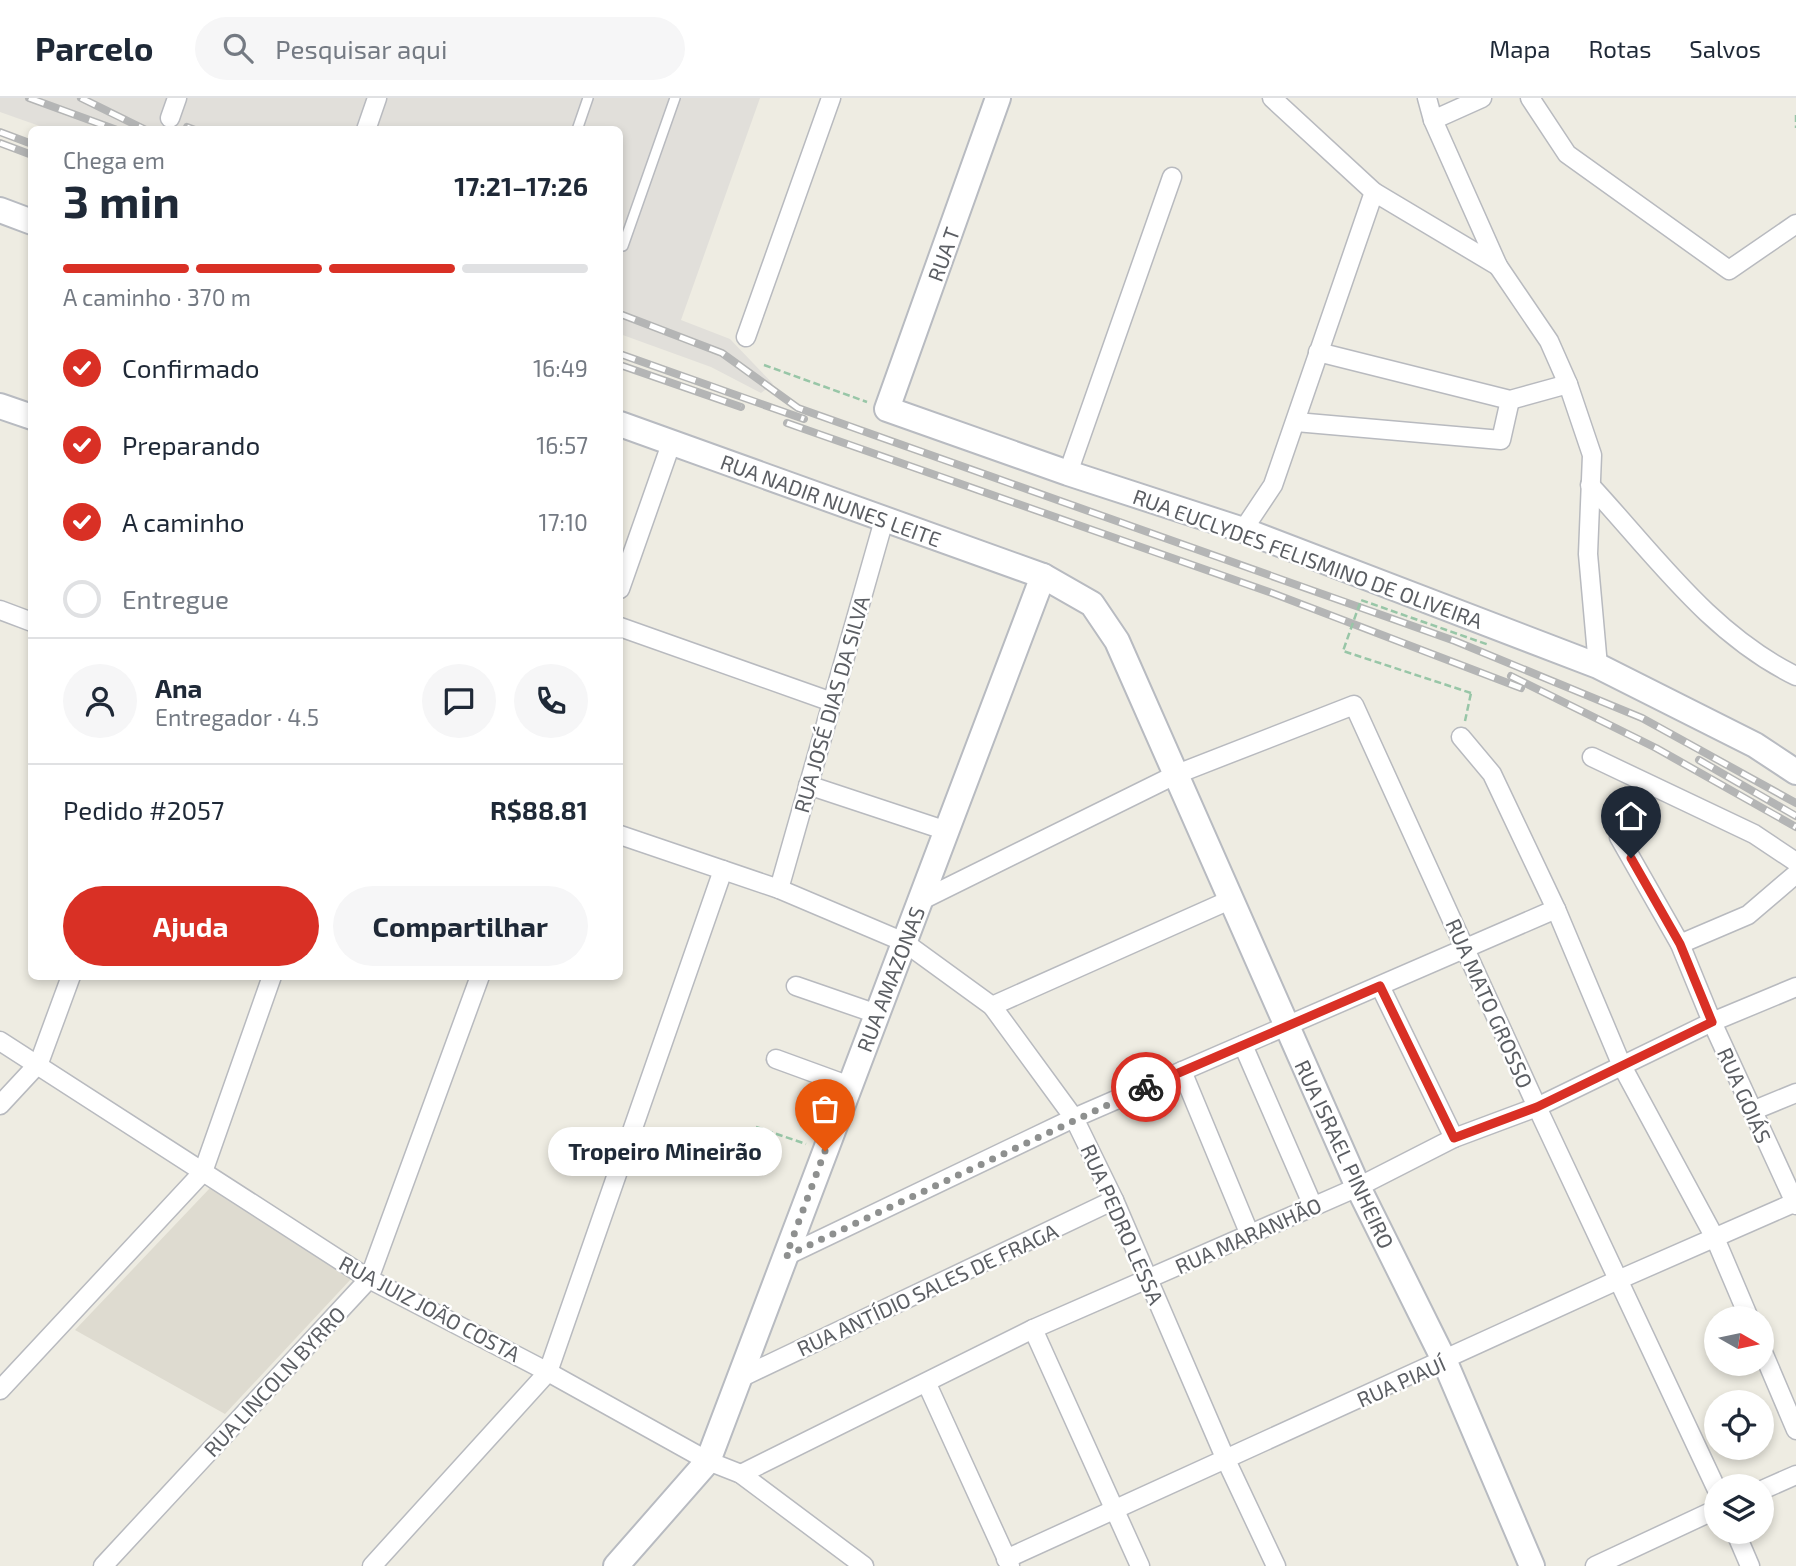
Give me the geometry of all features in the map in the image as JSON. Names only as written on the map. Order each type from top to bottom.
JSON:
[{"type":"street","points":[[170,118],[177,98]]},
{"type":"street","points":[[367,126],[377,98]]},
{"type":"street","points":[[746,337],[831,98]]},
{"type":"street","name":"RUA T","points":[[887,409],[998,98]]},
{"type":"street","points":[[1272,98],[1374,192],[1498,266]]},
{"type":"street","points":[[1427,98],[1433,120],[1436,120],[1498,266],[1549,341],[1568,384],[1592,455],[1588,554],[1598,666]]},
{"type":"street","points":[[1433,120],[1482,98]]},
{"type":"street","points":[[1530,98],[1567,154],[1729,270],[1796,225]]},
{"type":"street","points":[[1068,473],[1172,177]]},
{"type":"street","points":[[1243,530],[1273,485],[1374,192]]},
{"type":"street","points":[[0,210],[28,220]]},
{"type":"street","points":[[1318,352],[1510,400],[1568,384]]},
{"type":"street","points":[[1296,422],[1501,440],[1510,400]]},
{"type":"street","points":[[0,406],[28,416]]},
{"type":"street","name":"RUA EUCLYDES FELISMINO DE OLIVEIRA","points":[[887,409],[1068,473],[1243,530],[1598,666],[1755,745],[1796,772]]},
{"type":"street","name":"RUA NADIR NUNES LEITE","points":[[623,425],[1043,576]]},
{"type":"street","points":[[623,580],[672,441]]},
{"type":"street","points":[[1590,485],[1702,610],[1760,659],[1796,676]]},
{"type":"street","name":"RUA JOSÉ DIAS DA SILVA","points":[[779,889],[884,520]]},
{"type":"street","name":"RUA ISRAEL PINHEIRO","points":[[1043,576],[1092,604],[1117,641],[1232,899],[1286,1028],[1358,1187],[1445,1362],[1532,1566]]},
{"type":"street","name":"RUA AMAZONAS","points":[[617,1566],[708,1461],[1043,576]]},
{"type":"street","points":[[0,610],[28,620]]},
{"type":"street","points":[[623,627],[832,702]]},
{"type":"street","name":"RUA MATO GROSSO","points":[[1177,774],[1354,705],[1537,1107],[1709,1474]]},
{"type":"street","points":[[1461,737],[1492,774],[1556,909],[1622,1066],[1715,1238],[1744,1306]]},
{"type":"street","points":[[1592,757],[1754,834],[1796,862]]},
{"type":"street","points":[[920,901],[1177,774]]},
{"type":"street","points":[[808,785],[947,831]]},
{"type":"street","name":"RUA PEDRO LESSA","points":[[623,836],[779,889],[904,942],[992,1006],[1074,1118],[1114,1200],[1226,1460],[1276,1566]]},
{"type":"street","name":"RUA GOIÁS","points":[[1619,837],[1680,944],[1712,1022],[1796,1203]]},
{"type":"street","points":[[372,1566],[548,1371],[723,870]]},
{"type":"street","points":[[1680,944],[1748,915],[1796,873]]},
{"type":"street","points":[[992,1006],[1232,899]]},
{"type":"street","points":[[786,1256],[1074,1118],[1556,909]]},
{"type":"street","points":[[0,1105],[39,1063],[70,980]]},
{"type":"street","points":[[0,1390],[203,1172],[271,980]]},
{"type":"street","name":"RUA LINCOLN BYRRO","points":[[103,1566],[369,1279],[479,980]]},
{"type":"street","points":[[796,986],[877,1014]]},
{"type":"street","points":[[1380,986],[1454,1138]]},
{"type":"street","name":"RUA MARANHÃO","points":[[741,1474],[927,1384],[1032,1329],[1358,1187],[1454,1138],[1537,1107],[1712,1022],[1796,987]]},
{"type":"street","name":"RUA JUIZ JOÃO COSTA","points":[[0,1041],[39,1063],[369,1279],[548,1371],[708,1461],[741,1474],[864,1566]]},
{"type":"street","points":[[1243,1045],[1313,1206]]},
{"type":"street","points":[[776,1059],[850,1086]]},
{"type":"street","points":[[1182,1071],[1251,1235]]},
{"type":"street","points":[[1752,1111],[1796,1093]]},
{"type":"street","name":"RUA ANTÍDIO SALES DE FRAGA","points":[[740,1378],[1114,1200]]},
{"type":"street","name":"RUA PIAUÍ","points":[[1008,1563],[1113,1509],[1445,1362],[1618,1280],[1796,1203]]},
{"type":"street","points":[[1032,1329],[1140,1566]]},
{"type":"street","points":[[1773,1376],[1796,1430]]},
{"type":"street","points":[[927,1384],[1008,1563]]},
{"type":"street","points":[[1774,1485],[1796,1475]]},
{"type":"street","points":[[1595,1566],[1704,1515]]},
{"type":"street","points":[[1741,1544],[1750,1566]]},
{"type":"lane","points":[[578,126],[588,98]]},
{"type":"lane","points":[[624,246],[675,98]]},
{"type":"path","points":[[1796,115],[1796,128]]},
{"type":"path","points":[[764,365],[887,409]]},
{"type":"path","points":[[1461,737],[1471,693],[1343,651],[1361,600],[1489,645]]},
{"type":"path","points":[[756,1127],[825,1151]]},
{"type":"shaded area","points":[[0,98],[760,98],[681,320],[730,339],[773,384],[761,393],[711,367],[623,335],[623,126],[40,126],[0,112]]},
{"type":"shaded area","points":[[210,1188],[351,1279],[225,1414],[75,1330]]},
{"type":"railway","points":[[29,98],[106,126]]},
{"type":"railway","points":[[81,98],[138,126]]},
{"type":"railway","points":[[0,132],[28,142]]},
{"type":"railway","points":[[0,143],[28,154]]},
{"type":"railway","points":[[623,315],[722,353],[798,408],[1455,641],[1642,718],[1796,803]]},
{"type":"railway","points":[[623,355],[804,419]]},
{"type":"railway","points":[[623,366],[741,407]]},
{"type":"railway","points":[[787,423],[1272,593],[1521,688]]},
{"type":"railway","points":[[1511,676],[1656,748],[1796,827]]},
{"type":"railway","points":[[1699,760],[1796,816]]},
{"type":"way so far","points":[[825,1151],[786,1256],[1074,1118],[1146,1087]]},
{"type":"place","name":"Tropeiro Mineirão","points":[[825,1151]]},
{"type":"route","points":[[1146,1087],[1380,986],[1454,1138],[1537,1107],[1712,1022],[1680,944],[1631,858]]}]
